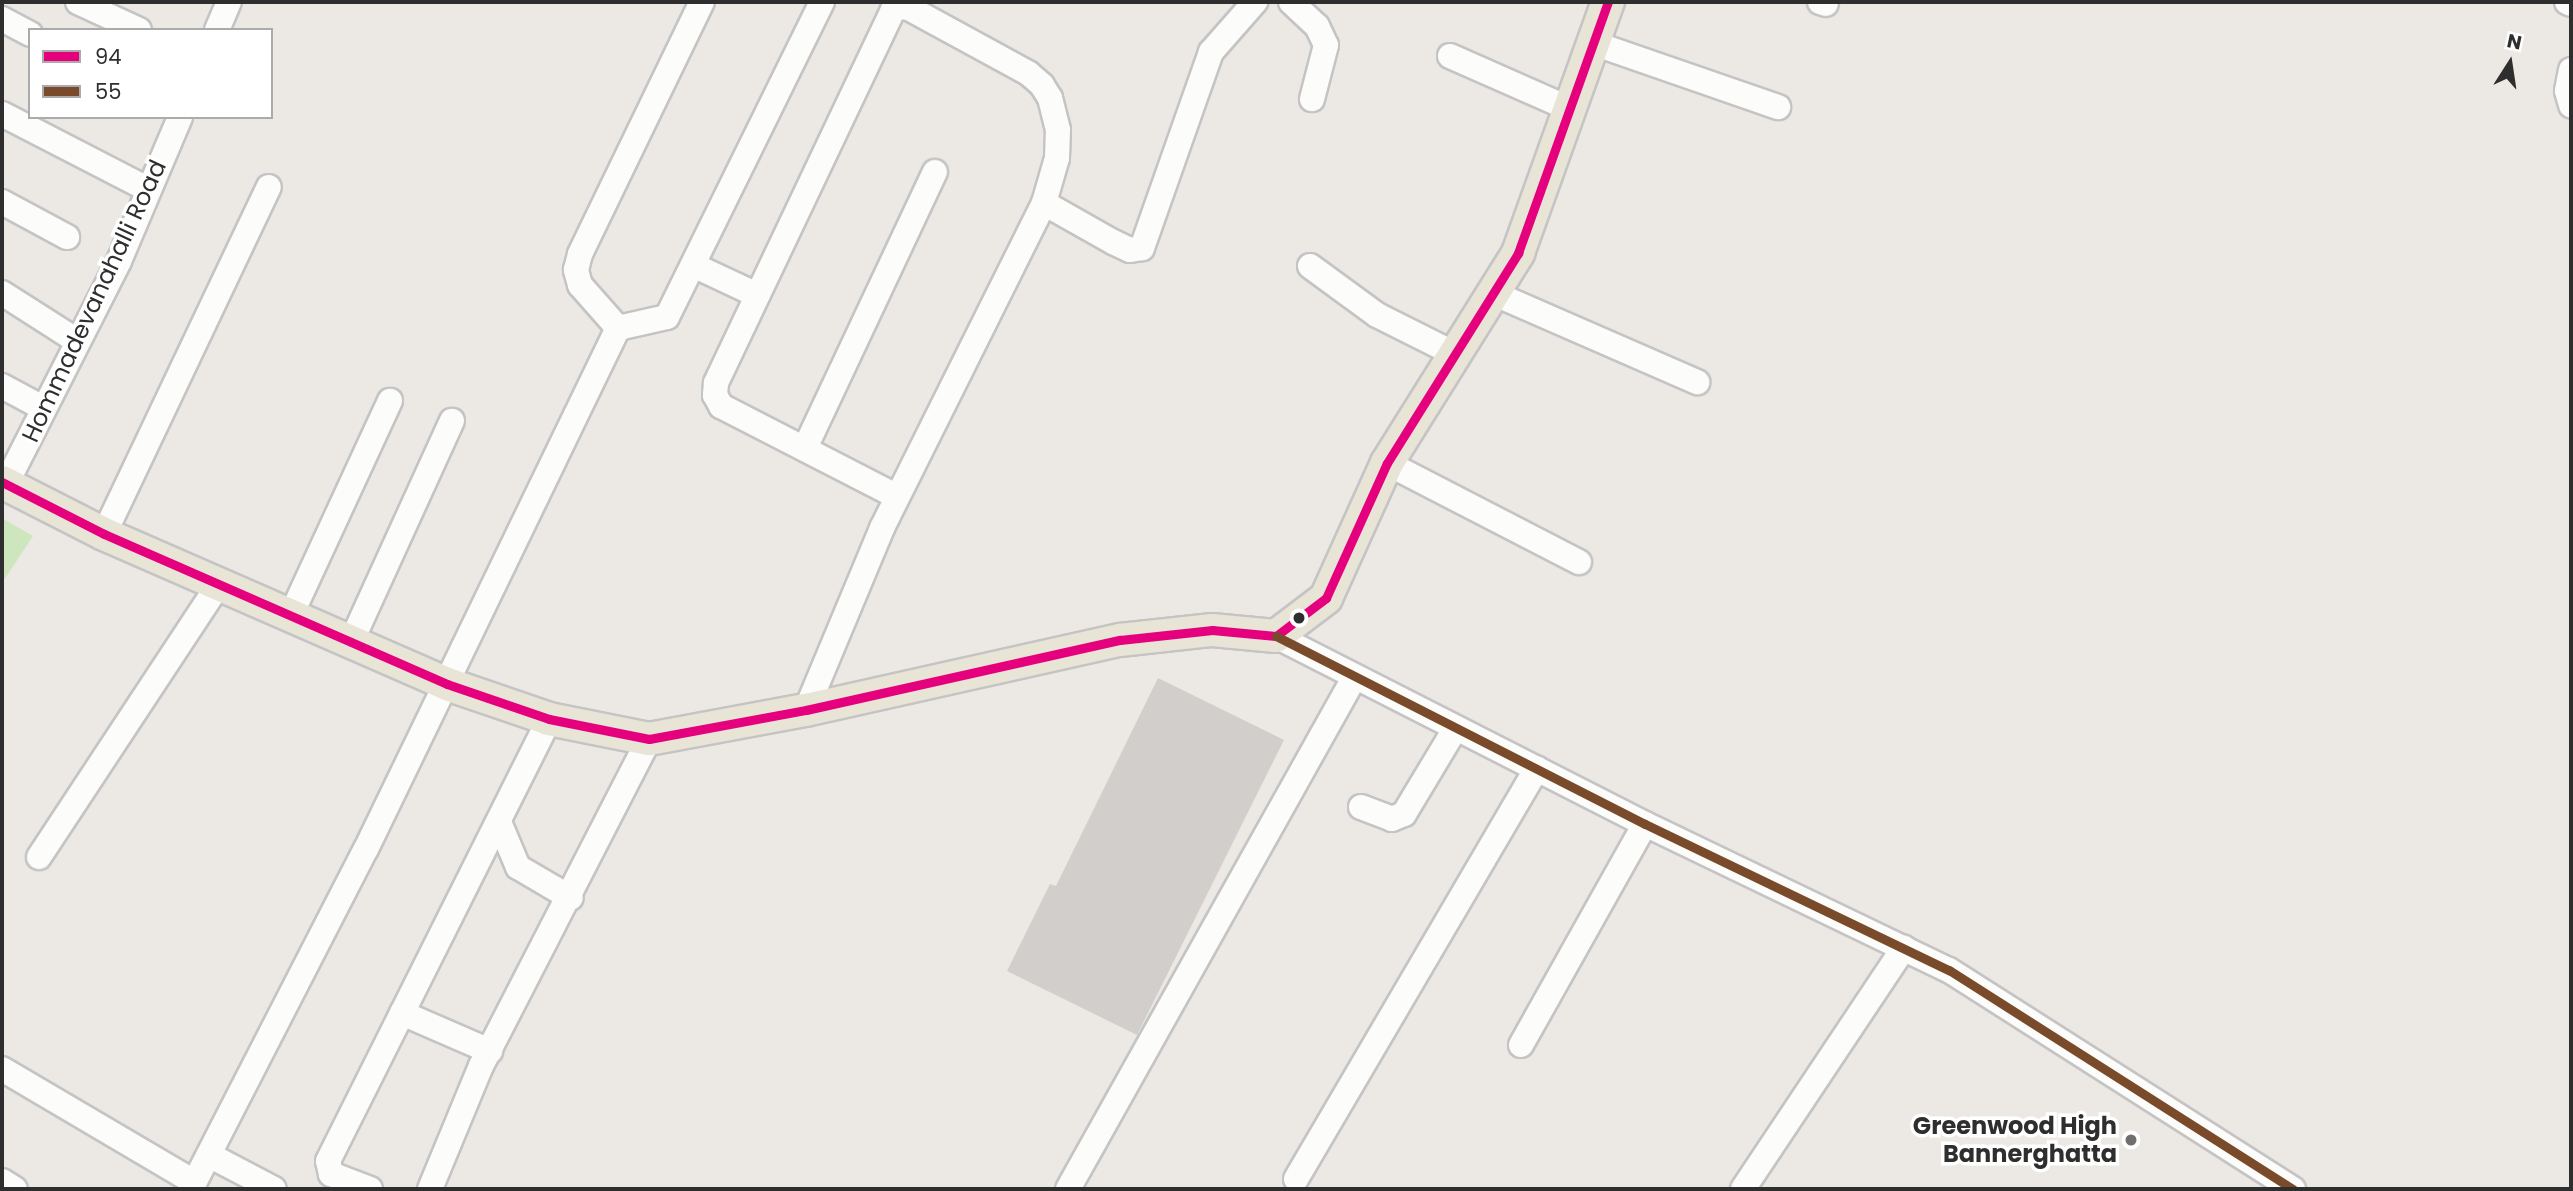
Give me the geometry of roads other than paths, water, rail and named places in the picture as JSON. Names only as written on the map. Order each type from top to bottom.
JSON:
[{"type":"main road","points":[[4,483],[104,534],[352,640],[447,684],[549,719],[649,739],[806,710],[1120,640],[1212,630],[1276,636],[1326,598],[1387,463],[1518,253],[1608,2]]},
{"type":"street","points":[[78,2],[135,28]]},
{"type":"street","points":[[218,28],[229,2]]},
{"type":"street","points":[[618,328],[580,285],[576,270],[580,254],[702,2]]},
{"type":"street","points":[[618,328],[667,317],[822,2]]},
{"type":"street","points":[[1044,203],[1130,250],[1142,248],[1211,52],[1255,2]]},
{"type":"street","points":[[1291,2],[1317,26],[1326,45],[1312,99]]},
{"type":"street","points":[[806,710],[896,496],[1044,203],[1055,169],[1058,130],[1050,98],[1042,85],[911,5],[893,10],[716,383],[715,395],[721,406],[896,496]]},
{"type":"street","points":[[2,19],[28,33]]},
{"type":"street","points":[[1593,43],[1779,107]]},
{"type":"street","points":[[1450,56],[1570,109]]},
{"type":"street","points":[[2571,70],[2567,91],[2571,105]]},
{"type":"street","points":[[2,114],[149,190]]},
{"type":"street","name":"Hommadevanahalli Road","points":[[4,483],[77,341],[149,190],[179,119]]},
{"type":"street","points":[[805,449],[935,172]]},
{"type":"street","points":[[104,534],[270,187]]},
{"type":"street","points":[[2,202],[67,237]]},
{"type":"street","points":[[692,265],[757,295]]},
{"type":"street","points":[[1310,266],[1377,315],[1455,354]]},
{"type":"street","points":[[2,293],[77,341]]},
{"type":"street","points":[[1493,293],[1697,382]]},
{"type":"street","points":[[2,1069],[193,1186],[447,684],[618,328]]},
{"type":"street","points":[[2,386],[43,408]]},
{"type":"street","points":[[291,615],[390,401]]},
{"type":"street","points":[[352,640],[453,421]]},
{"type":"street","points":[[1387,463],[1578,562]]},
{"type":"street","points":[[39,857],[219,584]]},
{"type":"street","points":[[1276,636],[1645,824],[1949,970],[2293,1189]]},
{"type":"street","points":[[1068,1189],[1354,678]]},
{"type":"street","points":[[370,1189],[323,1180],[328,1161],[549,719]]},
{"type":"street","points":[[1361,807],[1392,819],[1404,814],[1455,729]]},
{"type":"street","points":[[430,1189],[489,1051],[571,898],[649,739]]},
{"type":"street","points":[[1296,1180],[1537,768]]},
{"type":"street","points":[[499,822],[518,867],[571,898]]},
{"type":"street","points":[[1521,1045],[1645,824]]},
{"type":"street","points":[[1744,1189],[1904,947]]},
{"type":"street","points":[[402,1013],[489,1051]]},
{"type":"street","points":[[209,1154],[274,1189]]},
{"type":"street","points":[[2,1181],[15,1189]]},
{"type":"place","name":"Greenwood High Bannerghatta","points":[[2131,1140]]}]
